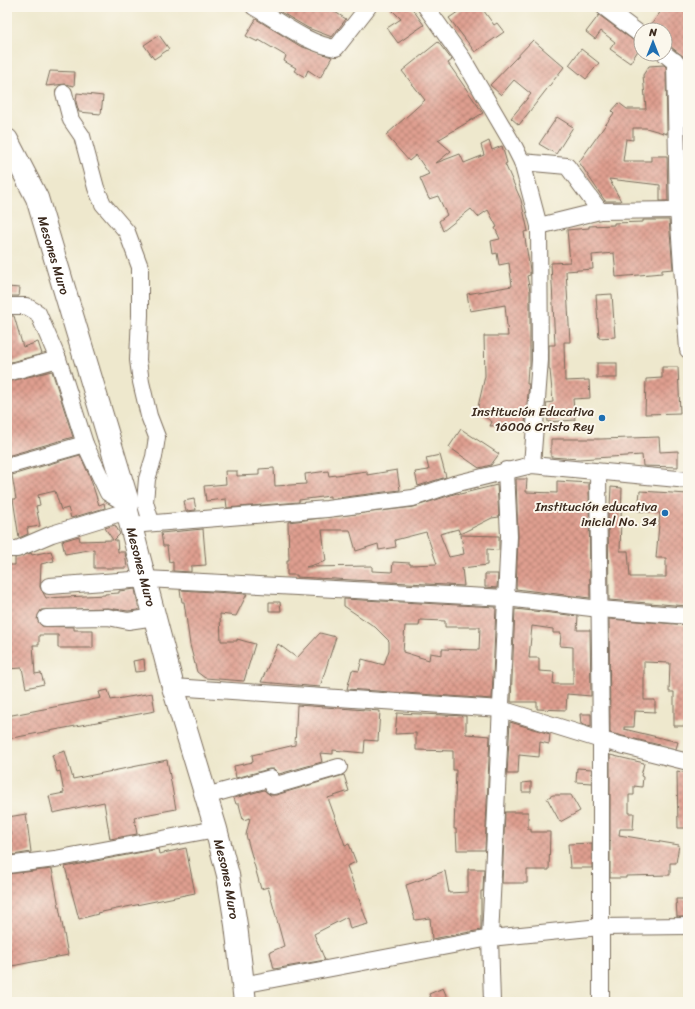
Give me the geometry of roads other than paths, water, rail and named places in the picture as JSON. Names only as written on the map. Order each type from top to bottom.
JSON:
[{"type":"highway","name":"Mesones Muro","points":[[7,140],[37,198],[134,514],[146,579],[172,687],[216,829],[228,875],[236,925],[244,993]]},
{"type":"street","points":[[254,7],[304,36],[326,46],[336,48],[368,7]]},
{"type":"street","points":[[426,7],[463,60],[515,148],[522,162],[539,226],[540,360],[532,465]]},
{"type":"street","points":[[604,7],[633,29]]},
{"type":"street","points":[[673,60],[688,73]]},
{"type":"street","points":[[670,62],[678,210],[685,258],[688,350]]},
{"type":"street","points":[[64,93],[71,120],[82,136],[96,188],[103,204],[127,232],[140,267],[138,360],[142,388],[149,416],[157,437],[154,457],[147,478],[145,502],[134,514]]},
{"type":"street","points":[[522,162],[567,166],[600,211]]},
{"type":"street","points":[[539,226],[600,211],[678,210]]},
{"type":"street","points":[[7,306],[26,306],[38,313],[58,359],[85,444],[108,493],[118,499],[134,514]]},
{"type":"street","points":[[7,373],[58,359]]},
{"type":"street","points":[[7,466],[85,444]]},
{"type":"street","points":[[7,549],[17,549],[52,534],[134,514],[312,510],[413,498],[454,484],[506,470],[532,465],[688,480]]},
{"type":"street","points":[[492,1002],[490,938],[509,536],[506,470]]},
{"type":"street","points":[[598,472],[601,740],[601,1002]]},
{"type":"street","points":[[48,586],[146,579],[506,598],[600,609],[688,616]]},
{"type":"street","points":[[46,618],[108,617],[128,621],[155,617]]},
{"type":"street","points":[[172,687],[501,709],[601,740],[688,762]]},
{"type":"street","points":[[206,796],[271,778],[273,786],[339,767]]},
{"type":"street","points":[[7,865],[55,859],[216,829]]},
{"type":"street","points":[[244,993],[490,938],[600,927],[688,926]]},
{"type":"place","name":"Institución Educativa 16006 Cristo Rey","points":[[602,418]]},
{"type":"place","name":"Institución educativa inicial No. 34","points":[[665,513]]}]
